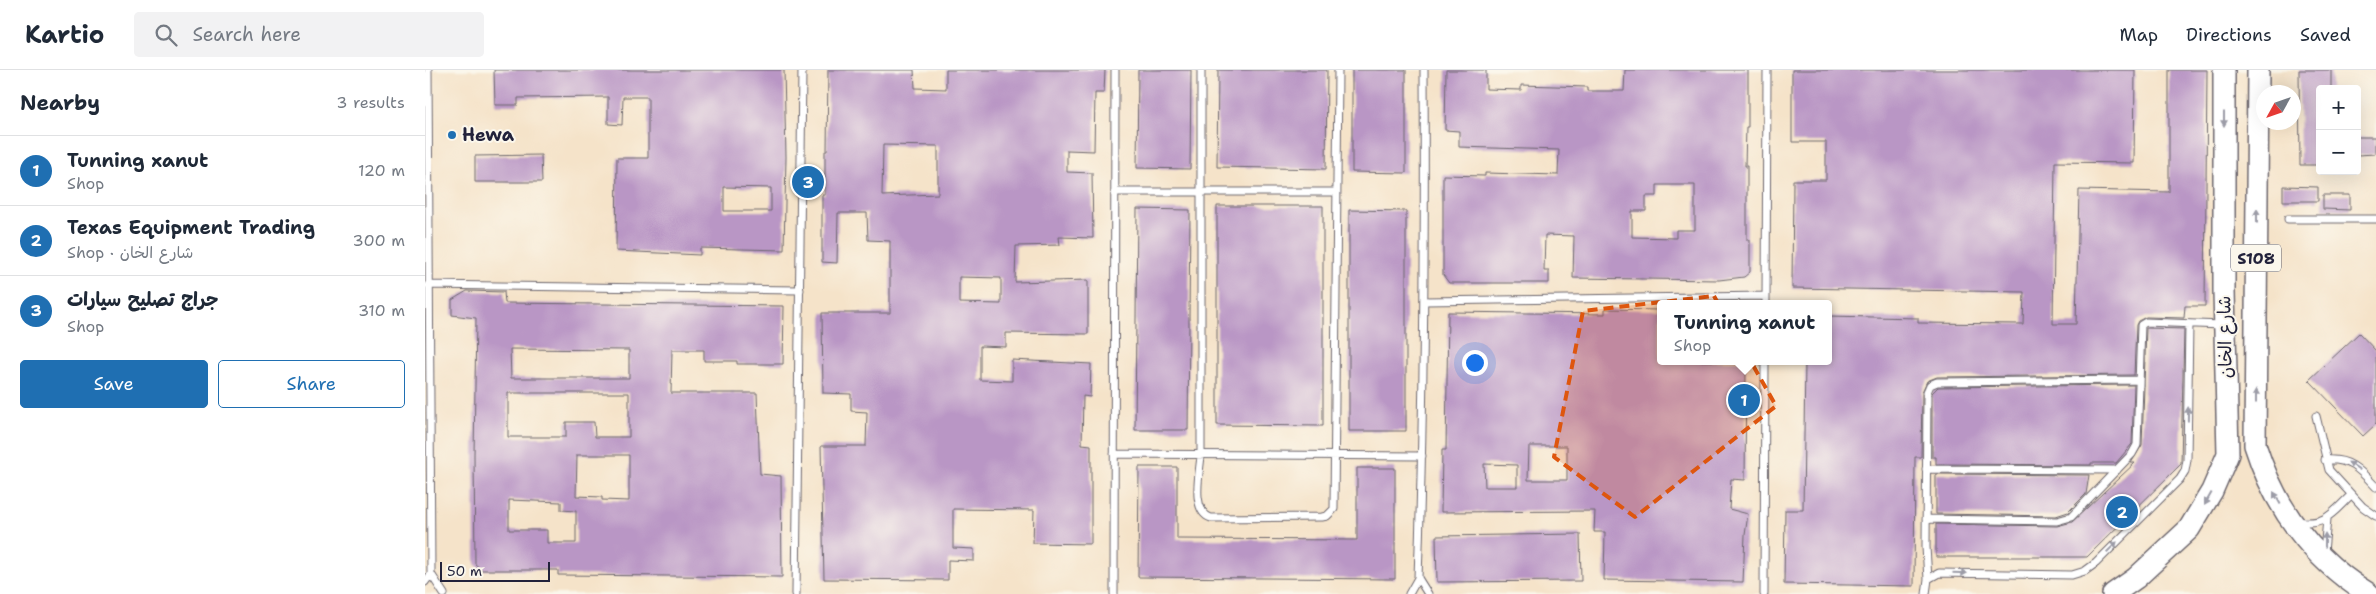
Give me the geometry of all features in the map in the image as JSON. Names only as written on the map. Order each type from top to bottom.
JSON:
[{"type":"main road","name":"شارع الخان","points":[[2113,594],[2142,573],[2189,529],[2213,491],[2228,454],[2225,326],[2224,70]]},
{"type":"main road","name":"شارع الخان","points":[[2257,70],[2255,445],[2266,476],[2290,519],[2324,560],[2369,594]]},
{"type":"lane","points":[[428,70],[426,114],[429,285],[427,362],[431,574],[444,594]]},
{"type":"lane","points":[[796,594],[802,70]]},
{"type":"lane","points":[[1114,594],[1115,70]]},
{"type":"lane","points":[[1201,70],[1201,454],[1198,504],[1202,513],[1211,518],[1327,516],[1334,509],[1338,70]]},
{"type":"lane","points":[[1409,594],[1419,578],[1425,301],[1424,70]]},
{"type":"lane","points":[[1766,300],[1767,70]]},
{"type":"lane","points":[[1115,192],[1337,192]]},
{"type":"lane","points":[[2288,219],[2376,220]]},
{"type":"lane","points":[[429,285],[800,290]]},
{"type":"lane","points":[[1425,301],[1657,300]]},
{"type":"lane","points":[[1926,519],[2062,520],[2075,514],[2132,454],[2137,445],[2141,324],[2146,322],[2225,326]]},
{"type":"lane","points":[[1928,579],[1939,573],[2072,575],[2085,571],[2096,563],[2180,479],[2185,470],[2189,324]]},
{"type":"lane","points":[[1764,594],[1765,365]]},
{"type":"lane","points":[[1926,594],[1928,579],[1926,519],[1927,392],[1933,383],[2138,380]]},
{"type":"lane","points":[[2317,416],[2325,460],[2332,475],[2351,495],[2376,516]]},
{"type":"lane","points":[[1114,454],[1422,456]]},
{"type":"lane","points":[[2325,460],[2339,460],[2352,464],[2376,486]]},
{"type":"lane","points":[[1926,468],[2117,470]]},
{"type":"lane","points":[[2290,519],[2313,522],[2327,519],[2351,495]]},
{"type":"lane","points":[[2324,560],[2327,519]]},
{"type":"lane","points":[[425,582],[431,574]]},
{"type":"lane","points":[[1419,578],[1428,594]]},
{"type":"highlighted area","points":[[1714,296],[1776,406],[1635,517],[1554,457],[1583,311]]},
{"type":"building","points":[[494,70],[784,70],[786,157],[784,250],[700,248],[700,255],[616,251],[617,158],[648,158],[648,97],[623,97],[622,125],[608,124],[608,97],[518,98],[518,105],[495,105]],"holes":[[[724,187],[771,188],[771,211],[724,211]]]},
{"type":"building","points":[[828,70],[914,70],[915,88],[946,89],[946,70],[1105,70],[1104,93],[1095,93],[1094,151],[1067,150],[1067,172],[1092,173],[1093,238],[1059,237],[1060,245],[1016,246],[1015,282],[1088,280],[1088,334],[1006,333],[1006,347],[980,346],[980,380],[1012,381],[1012,360],[1091,364],[1090,397],[1083,396],[1082,444],[1091,445],[1091,544],[1033,543],[1034,510],[953,509],[953,548],[974,549],[974,561],[948,560],[948,580],[824,579],[821,446],[866,446],[867,412],[851,411],[851,394],[823,393],[822,313],[890,313],[890,241],[868,240],[867,213],[838,213],[837,263],[822,262],[822,195],[825,195],[825,151],[827,151]],"holes":[[[883,145],[938,146],[938,194],[882,196]],[[959,277],[1001,278],[1001,304],[959,303]]]},
{"type":"building","points":[[1138,70],[1191,70],[1190,169],[1137,168]]},
{"type":"building","points":[[1218,70],[1327,70],[1326,169],[1217,167]]},
{"type":"building","points":[[1352,70],[1406,70],[1406,173],[1352,172]]},
{"type":"building","points":[[1446,70],[1486,70],[1486,89],[1521,90],[1521,85],[1587,87],[1587,91],[1624,91],[1625,70],[1748,70],[1748,127],[1746,127],[1745,166],[1747,166],[1747,240],[1750,240],[1750,272],[1744,277],[1719,280],[1573,278],[1574,236],[1545,235],[1544,271],[1549,271],[1549,283],[1449,283],[1443,275],[1443,175],[1485,176],[1485,173],[1558,175],[1559,150],[1459,147],[1459,131],[1445,130]],"holes":[[[1657,185],[1695,185],[1695,230],[1676,230],[1676,238],[1632,237],[1632,211],[1646,211],[1646,196],[1657,196]]]},
{"type":"building","points":[[1792,70],[2135,70],[2134,163],[2055,162],[2053,324],[2076,324],[2079,190],[2169,192],[2169,70],[2207,70],[2205,306],[2185,306],[2184,318],[2146,317],[2138,321],[2136,325],[2134,375],[1937,377],[1927,381],[1922,392],[1921,457],[1915,457],[1914,586],[1784,584],[1785,510],[1803,510],[1805,365],[1832,365],[1832,316],[1918,318],[1918,323],[2023,324],[2024,292],[1792,288],[1793,180],[1826,180],[1826,142],[1792,142]]},
{"type":"building","points":[[2299,70],[2331,70],[2331,85],[2316,85],[2316,165],[2300,165],[2301,85],[2299,85]]},
{"type":"building","points":[[2361,137],[2375,137],[2375,154],[2361,155]]},
{"type":"building","points":[[541,155],[542,182],[475,182],[475,156]]},
{"type":"building","points":[[2283,186],[2318,187],[2318,201],[2283,201]]},
{"type":"building","points":[[2323,195],[2350,195],[2350,210],[2323,209]]},
{"type":"building","points":[[1217,206],[1323,206],[1323,426],[1217,425]]},
{"type":"building","points":[[1137,209],[1190,210],[1188,430],[1135,430]]},
{"type":"building","points":[[1349,210],[1406,211],[1406,431],[1349,431]]},
{"type":"building","points":[[467,291],[504,292],[505,303],[784,306],[783,364],[737,364],[737,361],[704,361],[704,350],[672,350],[671,393],[757,393],[760,474],[781,476],[782,577],[558,575],[558,570],[482,570],[475,564],[476,318],[452,315],[452,300]],"holes":[[[510,349],[629,350],[629,378],[511,378]],[[508,393],[629,393],[629,437],[595,437],[594,422],[566,422],[566,437],[508,437]],[[577,455],[629,455],[629,501],[602,500],[602,497],[576,496]],[[509,500],[561,502],[561,510],[576,511],[576,543],[547,543],[547,530],[509,530]]]},
{"type":"building","points":[[1605,309],[1657,310],[1657,365],[1746,365],[1745,480],[1731,479],[1729,509],[1748,514],[1743,582],[1604,580],[1605,532],[1594,532],[1595,511],[1441,512],[1442,450],[1446,450],[1448,312],[1605,314]],"holes":[[[1529,446],[1567,446],[1567,480],[1528,480]],[[1484,464],[1517,465],[1517,487],[1485,487]]]},
{"type":"building","points":[[2146,328],[2184,329],[2181,464],[2087,557],[1936,557],[1936,524],[2057,526],[2072,522],[2135,463],[2131,463],[2142,445]]},
{"type":"building","points":[[2359,333],[2376,351],[2376,424],[2363,436],[2309,380]]},
{"type":"building","points":[[2134,385],[2132,444],[2116,463],[2091,463],[2091,465],[1936,464],[1936,457],[1932,457],[1932,393],[1938,387]]},
{"type":"building","points":[[1139,467],[1177,467],[1177,539],[1357,540],[1357,468],[1395,468],[1395,579],[1138,577]]},
{"type":"building","points":[[1936,474],[2089,475],[2086,494],[2068,512],[2056,516],[1936,514]]},
{"type":"building","points":[[1580,534],[1581,581],[1437,582],[1436,536]]},
{"type":"place","name":"Hewa","points":[[452,135]]},
{"type":"place","name":"جراج تصليح سيارات","points":[[808,182]]},
{"type":"place","name":"Tunning xanut","points":[[1744,400]]},
{"type":"place","name":"Texas Equipment Trading","points":[[2122,512]]}]
